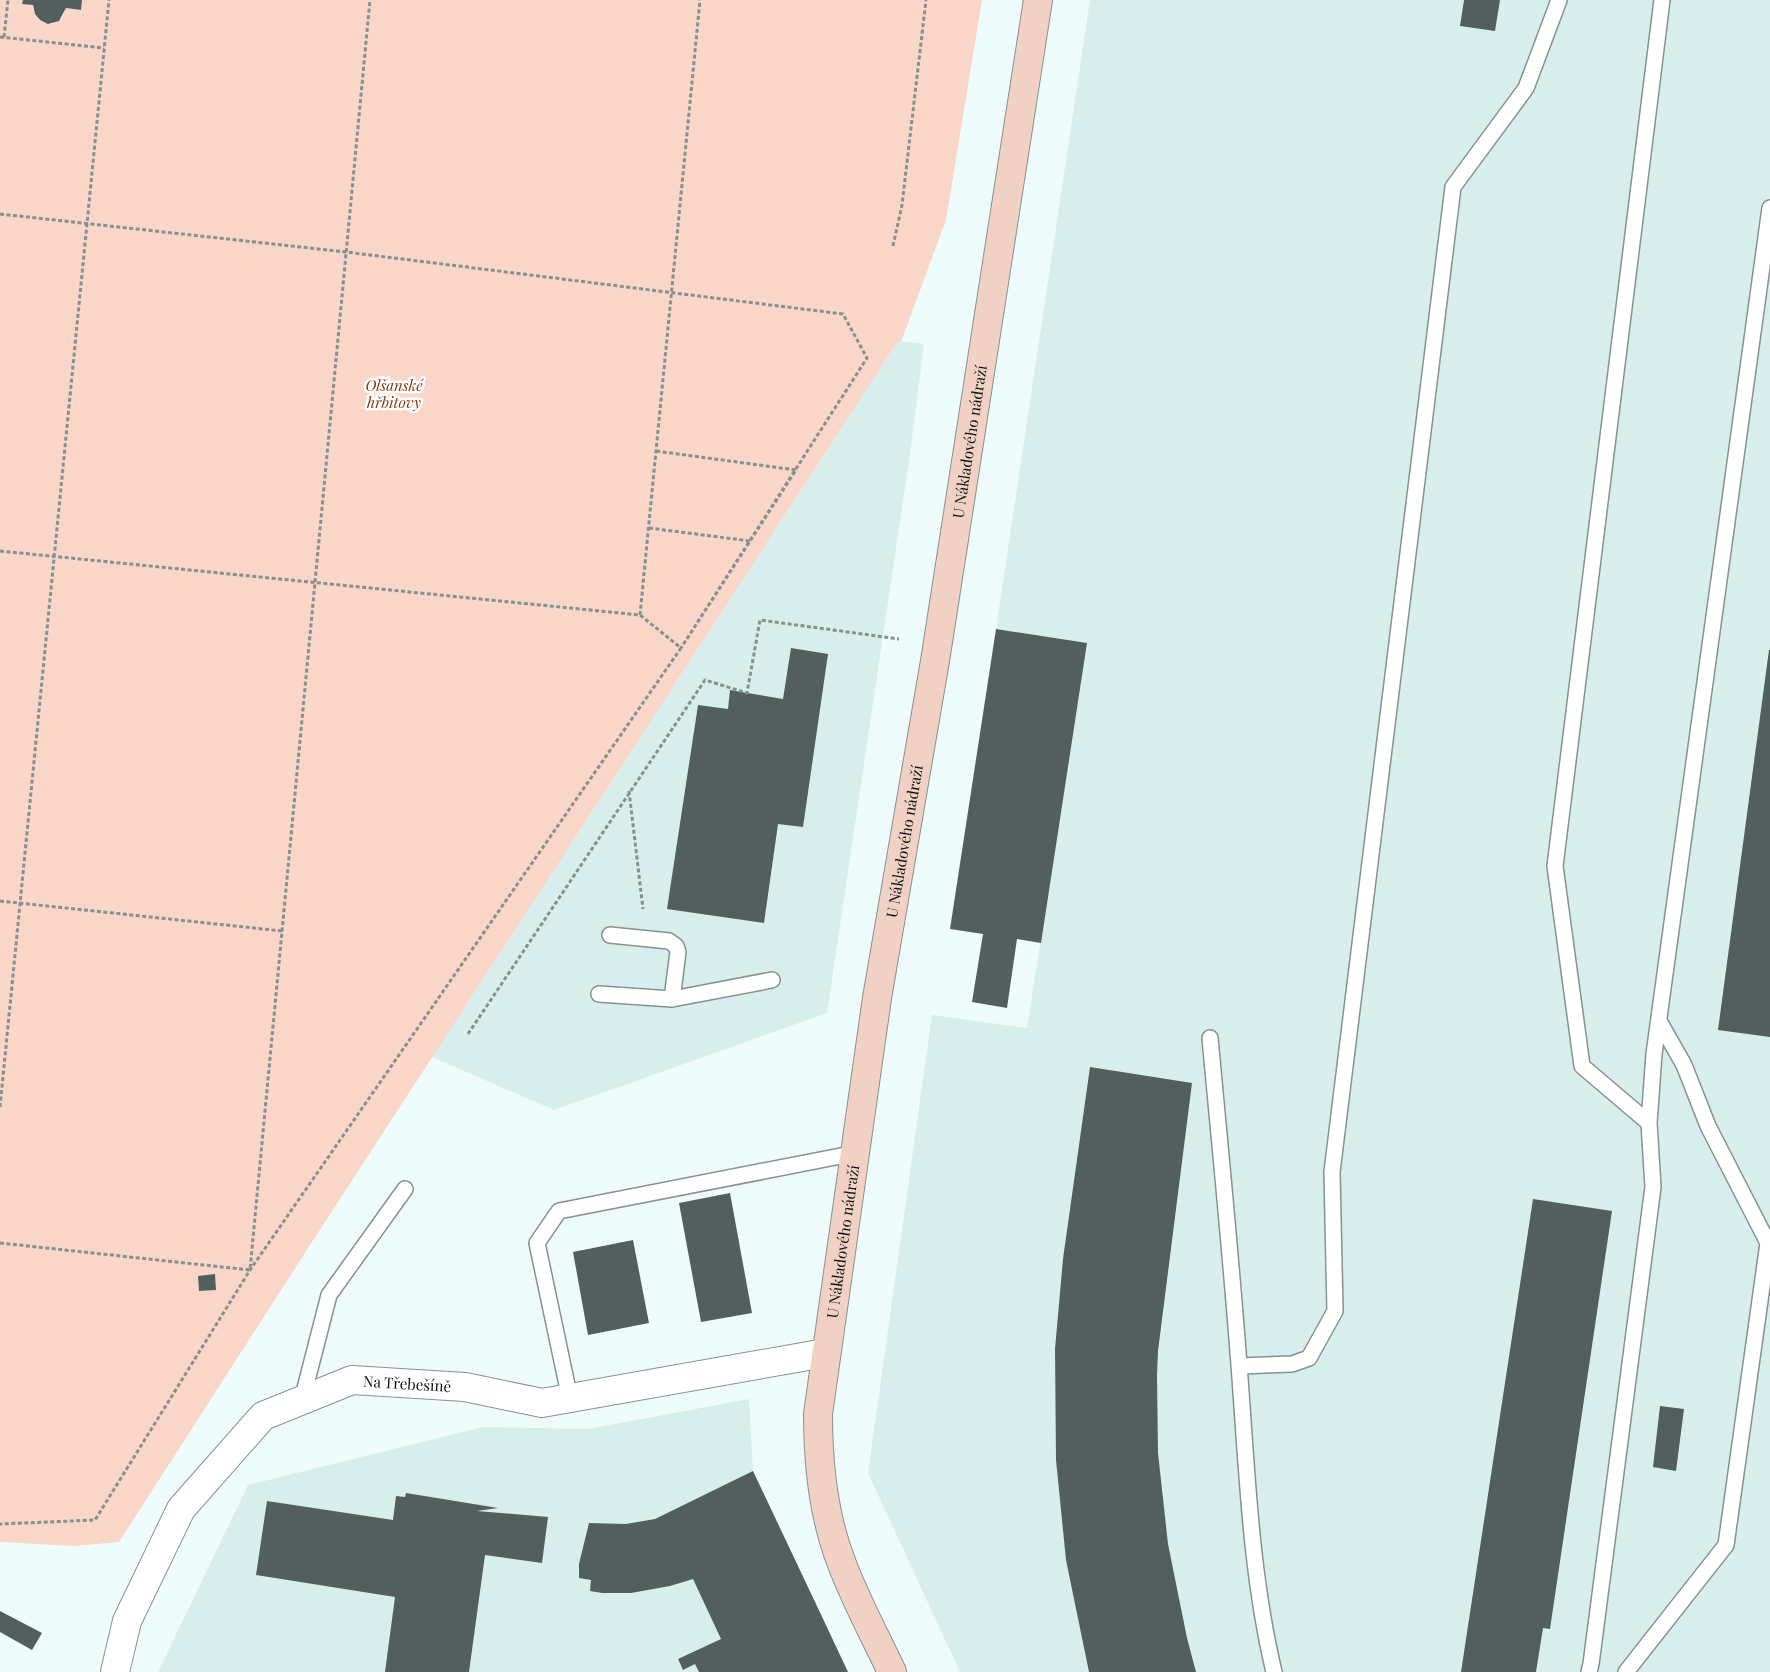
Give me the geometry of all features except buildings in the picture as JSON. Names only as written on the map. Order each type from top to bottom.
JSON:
[{"type":"street","name":"U Nákladového nádraží","points":[[892,1672],[842,1565],[827,1513],[818,1454],[818,1414],[825,1353],[856,1153],[877,998],[935,660],[1038,0]]},
{"type":"street","name":"Na Třebešíně","points":[[115,1672],[127,1621],[181,1509],[263,1416],[352,1380],[465,1387],[542,1403],[825,1353]]},
{"type":"lane","points":[[1239,1366],[1292,1364],[1309,1358],[1335,1311],[1332,1172],[1453,187],[1526,88],[1559,0]]},
{"type":"lane","points":[[1649,1123],[1582,1066],[1555,866],[1662,0]]},
{"type":"lane","points":[[1588,1672],[1592,1664],[1653,1187],[1649,1123],[1654,1054],[1770,208]]},
{"type":"lane","points":[[610,934],[670,941],[676,946],[678,952],[672,999]]},
{"type":"lane","points":[[599,994],[672,999],[772,980]]},
{"type":"lane","points":[[1626,1672],[1726,1545],[1768,1243],[1708,1126],[1684,1065],[1659,1021]]},
{"type":"lane","points":[[1210,1038],[1239,1366],[1247,1489],[1263,1625],[1274,1672]]},
{"type":"lane","points":[[570,1399],[537,1243],[559,1211],[856,1153]]},
{"type":"lane","points":[[302,1400],[329,1295],[405,1189]]},
{"type":"path","points":[[8,0],[2,37],[104,48]]},
{"type":"path","points":[[0,1108],[109,0]]},
{"type":"path","points":[[250,1270],[370,0]]},
{"type":"path","points":[[640,615],[700,0]]},
{"type":"path","points":[[893,246],[902,205],[926,0]]},
{"type":"path","points":[[0,214],[346,252],[843,314],[867,358],[681,648],[250,1270],[95,1520],[0,1524]]},
{"type":"path","points":[[656,451],[796,470]]},
{"type":"path","points":[[681,648],[796,470]]},
{"type":"path","points":[[649,528],[750,541]]},
{"type":"path","points":[[0,551],[54,558],[640,615],[681,648]]},
{"type":"path","points":[[468,1034],[705,680],[747,693],[760,620],[899,639]]},
{"type":"path","points":[[629,791],[643,909]]},
{"type":"path","points":[[0,901],[282,931]]},
{"type":"path","points":[[0,1243],[250,1270]]},
{"type":"shaded area","points":[[1090,0],[1770,0],[1770,1672],[960,1672],[868,1473],[932,1015],[1027,1028],[1087,643],[996,629]]},
{"type":"shaded area","points":[[898,341],[924,344],[910,454],[827,1013],[554,1110],[432,1057]]},
{"type":"shaded area","points":[[749,1399],[753,1471],[848,1672],[158,1672],[248,1485],[483,1427],[588,1429]]},
{"type":"green space","name":"Olšanské hřbitovy","points":[[0,0],[23,0],[23,4],[33,5],[38,19],[52,24],[62,18],[66,8],[81,10],[82,0],[982,0],[946,220],[901,342],[898,341],[119,1542],[74,1546],[0,1542]],"holes":[[[215,1275],[216,1290],[199,1291],[198,1276]]]}]
